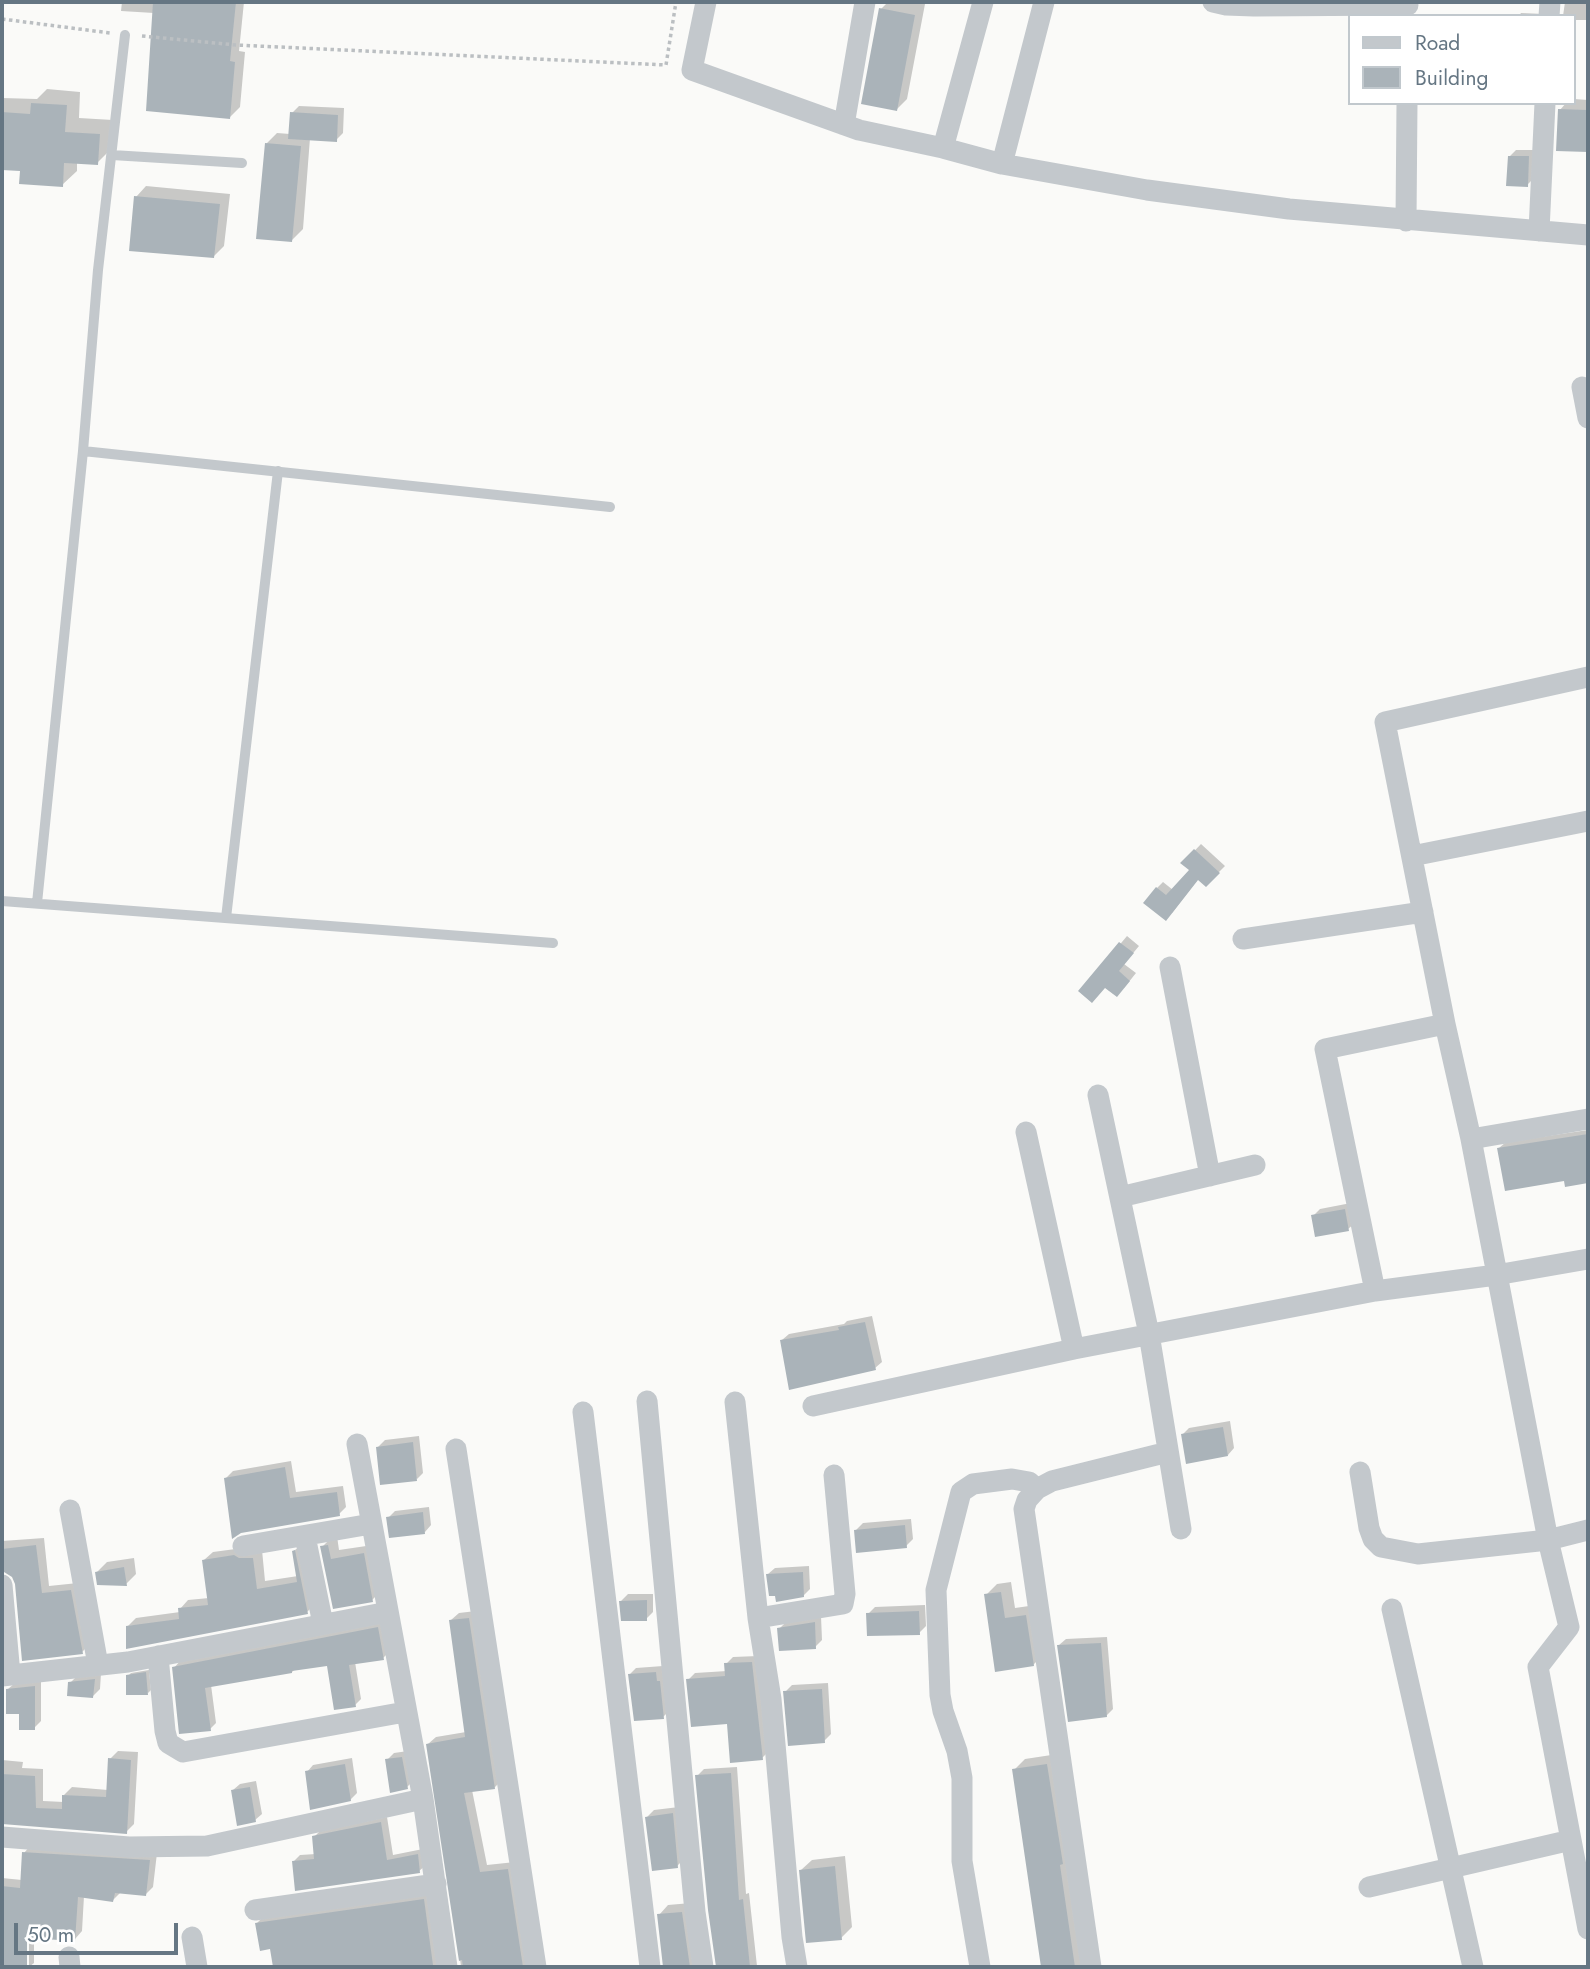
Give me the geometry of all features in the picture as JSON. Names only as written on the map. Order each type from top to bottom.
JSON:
[{"type":"street","points":[[706,2],[692,70],[844,125],[1002,164],[1160,191],[1289,209],[1588,235]]},
{"type":"street","points":[[844,125],[865,2]]},
{"type":"street","points":[[943,148],[984,2]]},
{"type":"street","points":[[1002,164],[1044,2]]},
{"type":"street","points":[[1213,2],[1254,6],[1408,7]]},
{"type":"street","points":[[1406,221],[1407,105]]},
{"type":"street","points":[[1539,231],[1545,105]]},
{"type":"street","points":[[1581,387],[1588,418]]},
{"type":"street","points":[[1588,677],[1385,722],[1445,1024],[1471,1139],[1548,1540],[1569,1627],[1538,1667],[1588,1929]]},
{"type":"street","points":[[1412,856],[1588,821]]},
{"type":"street","points":[[1243,939],[1423,912]]},
{"type":"street","points":[[1170,967],[1210,1176]]},
{"type":"street","points":[[1375,1291],[1325,1049],[1445,1024]]},
{"type":"street","points":[[1098,1095],[1149,1334],[1181,1530]]},
{"type":"street","points":[[1471,1139],[1588,1119]]},
{"type":"street","points":[[1026,1132],[1074,1349]]},
{"type":"street","points":[[1120,1198],[1255,1165]]},
{"type":"street","points":[[813,1406],[1074,1349],[1375,1291],[1496,1275],[1588,1259]]},
{"type":"street","points":[[647,1401],[693,1899],[703,1967]]},
{"type":"street","points":[[735,1402],[758,1618],[771,1699],[797,1967]]},
{"type":"street","points":[[583,1412],[650,1967]]},
{"type":"street","points":[[357,1444],[423,1799],[447,1967]]},
{"type":"street","points":[[456,1449],[536,1967]]},
{"type":"street","points":[[1091,1967],[1024,1509],[1027,1500],[1037,1489],[1052,1481],[1168,1452]]},
{"type":"street","points":[[1360,1472],[1369,1528],[1373,1539],[1381,1547],[1418,1555],[1548,1540],[1588,1530]]},
{"type":"street","points":[[758,1618],[843,1604],[845,1594],[834,1475]]},
{"type":"street","points":[[980,1967],[962,1861],[962,1778],[940,1695],[936,1590],[961,1492],[973,1484],[1012,1479],[1030,1482],[1037,1489]]},
{"type":"street","points":[[70,1510],[98,1665]]},
{"type":"street","points":[[243,1546],[371,1524]]},
{"type":"street","points":[[305,1536],[323,1624]]},
{"type":"street","points":[[2,1585],[6,1675],[158,1656],[388,1612]]},
{"type":"street","points":[[1392,1609],[1473,1967]]},
{"type":"street","points":[[158,1656],[168,1743],[183,1752],[405,1712]]},
{"type":"street","points":[[2,1837],[129,1847],[207,1846],[423,1799]]},
{"type":"street","points":[[1369,1887],[1571,1840]]},
{"type":"street","points":[[255,1910],[436,1884]]},
{"type":"street","points":[[192,1937],[197,1967]]},
{"type":"lane","points":[[37,904],[83,451],[98,270],[125,35]]},
{"type":"lane","points":[[112,155],[242,163]]},
{"type":"lane","points":[[83,451],[610,507]]},
{"type":"lane","points":[[226,918],[278,471]]},
{"type":"lane","points":[[2,901],[553,943]]},
{"type":"path","points":[[2,19],[125,35],[236,45],[666,65],[676,2]]},
{"type":"building","points":[[153,2],[236,2],[230,61],[235,62],[230,119],[146,111]]},
{"type":"building","points":[[879,8],[915,15],[897,111],[861,104]]},
{"type":"building","points":[[31,103],[67,105],[65,132],[100,134],[98,165],[64,163],[63,187],[19,184],[20,171],[2,170],[2,112],[30,114]]},
{"type":"building","points":[[1558,109],[1588,110],[1588,152],[1556,151]]},
{"type":"building","points":[[290,112],[338,115],[337,142],[288,139]]},
{"type":"building","points":[[265,143],[301,146],[292,242],[256,239]]},
{"type":"building","points":[[1508,156],[1529,156],[1528,187],[1506,186]]},
{"type":"building","points":[[134,196],[220,204],[214,258],[129,251]]},
{"type":"building","points":[[1194,849],[1220,873],[1206,887],[1198,880],[1166,921],[1143,903],[1156,887],[1166,895],[1189,870],[1180,863]]},
{"type":"building","points":[[1119,942],[1134,953],[1119,971],[1130,981],[1117,997],[1105,988],[1092,1003],[1078,991]]},
{"type":"building","points":[[1588,1134],[1588,1183],[1565,1187],[1564,1181],[1505,1191],[1497,1148]]},
{"type":"building","points":[[1345,1209],[1349,1231],[1315,1237],[1311,1215]]},
{"type":"building","points":[[865,1322],[876,1370],[789,1390],[780,1340],[839,1330],[838,1327]]},
{"type":"building","points":[[1223,1427],[1228,1456],[1186,1464],[1181,1434]]},
{"type":"building","points":[[413,1442],[417,1481],[380,1485],[376,1447]]},
{"type":"building","points":[[285,1467],[290,1498],[337,1492],[340,1516],[241,1533],[232,1539],[224,1478]]},
{"type":"building","points":[[423,1512],[425,1534],[389,1538],[386,1517]]},
{"type":"building","points":[[905,1525],[907,1548],[856,1553],[854,1530]]},
{"type":"building","points":[[36,1545],[42,1593],[71,1590],[83,1654],[22,1661],[15,1584],[12,1577],[4,1572],[2,1549]]},
{"type":"building","points":[[328,1545],[331,1559],[364,1553],[373,1602],[333,1609],[320,1546]]},
{"type":"building","points":[[295,1550],[308,1614],[126,1649],[126,1626],[179,1619],[178,1608],[208,1605],[202,1560],[234,1555],[239,1558],[253,1558],[257,1589],[297,1582],[292,1551]]},
{"type":"building","points":[[124,1567],[127,1586],[97,1585],[95,1572]]},
{"type":"building","points":[[803,1572],[804,1597],[776,1602],[775,1596],[769,1596],[766,1574]]},
{"type":"building","points":[[1001,1592],[1005,1618],[1026,1615],[1034,1666],[995,1672],[984,1594]]},
{"type":"building","points":[[647,1600],[647,1621],[621,1621],[619,1601]]},
{"type":"building","points":[[919,1611],[920,1635],[867,1636],[866,1613]]},
{"type":"building","points":[[469,1618],[495,1789],[464,1793],[480,1872],[508,1869],[523,1967],[463,1967],[462,1960],[459,1961],[426,1744],[465,1737],[449,1620]]},
{"type":"building","points":[[815,1622],[816,1649],[779,1651],[777,1628]]},
{"type":"building","points":[[378,1627],[384,1660],[349,1665],[356,1707],[334,1710],[327,1666],[292,1671],[205,1688],[211,1731],[179,1734],[172,1667]]},
{"type":"building","points":[[1101,1643],[1107,1717],[1068,1722],[1057,1645]]},
{"type":"building","points":[[752,1662],[763,1760],[730,1763],[727,1724],[691,1727],[686,1679],[725,1676],[724,1663]]},
{"type":"building","points":[[146,1672],[148,1695],[126,1695],[126,1675]]},
{"type":"building","points":[[656,1672],[657,1681],[660,1681],[664,1719],[634,1721],[628,1674]]},
{"type":"building","points":[[95,1679],[93,1698],[67,1696],[68,1682]]},
{"type":"building","points":[[35,1686],[35,1730],[19,1730],[19,1714],[6,1714],[6,1689]]},
{"type":"building","points":[[822,1689],[825,1743],[788,1746],[783,1691]]},
{"type":"building","points":[[402,1757],[408,1789],[390,1793],[385,1759]]},
{"type":"building","points":[[108,1758],[131,1760],[127,1834],[2,1824],[2,1774],[35,1776],[36,1808],[62,1809],[62,1795],[106,1797]]},
{"type":"building","points":[[345,1764],[351,1801],[310,1810],[305,1771]]},
{"type":"building","points":[[1047,1764],[1063,1864],[1060,1865],[1075,1967],[1041,1967],[1012,1769]]},
{"type":"building","points":[[731,1773],[739,1900],[743,1899],[750,1967],[716,1967],[708,1910],[695,1775]]},
{"type":"building","points":[[250,1787],[256,1822],[237,1826],[231,1790]]},
{"type":"building","points":[[673,1813],[678,1868],[652,1871],[645,1817]]},
{"type":"building","points":[[381,1822],[387,1860],[418,1854],[420,1873],[295,1891],[292,1861],[314,1859],[312,1836]]},
{"type":"building","points":[[22,1852],[150,1860],[146,1896],[115,1893],[113,1902],[78,1897],[75,1941],[27,1938],[27,1967],[2,1967],[2,1886],[20,1888]]},
{"type":"building","points":[[835,1866],[842,1940],[806,1943],[799,1870]]},
{"type":"building","points":[[424,1899],[433,1965],[273,1967],[270,1949],[260,1951],[255,1923]]},
{"type":"building","points":[[682,1912],[690,1967],[663,1967],[657,1914]]}]
